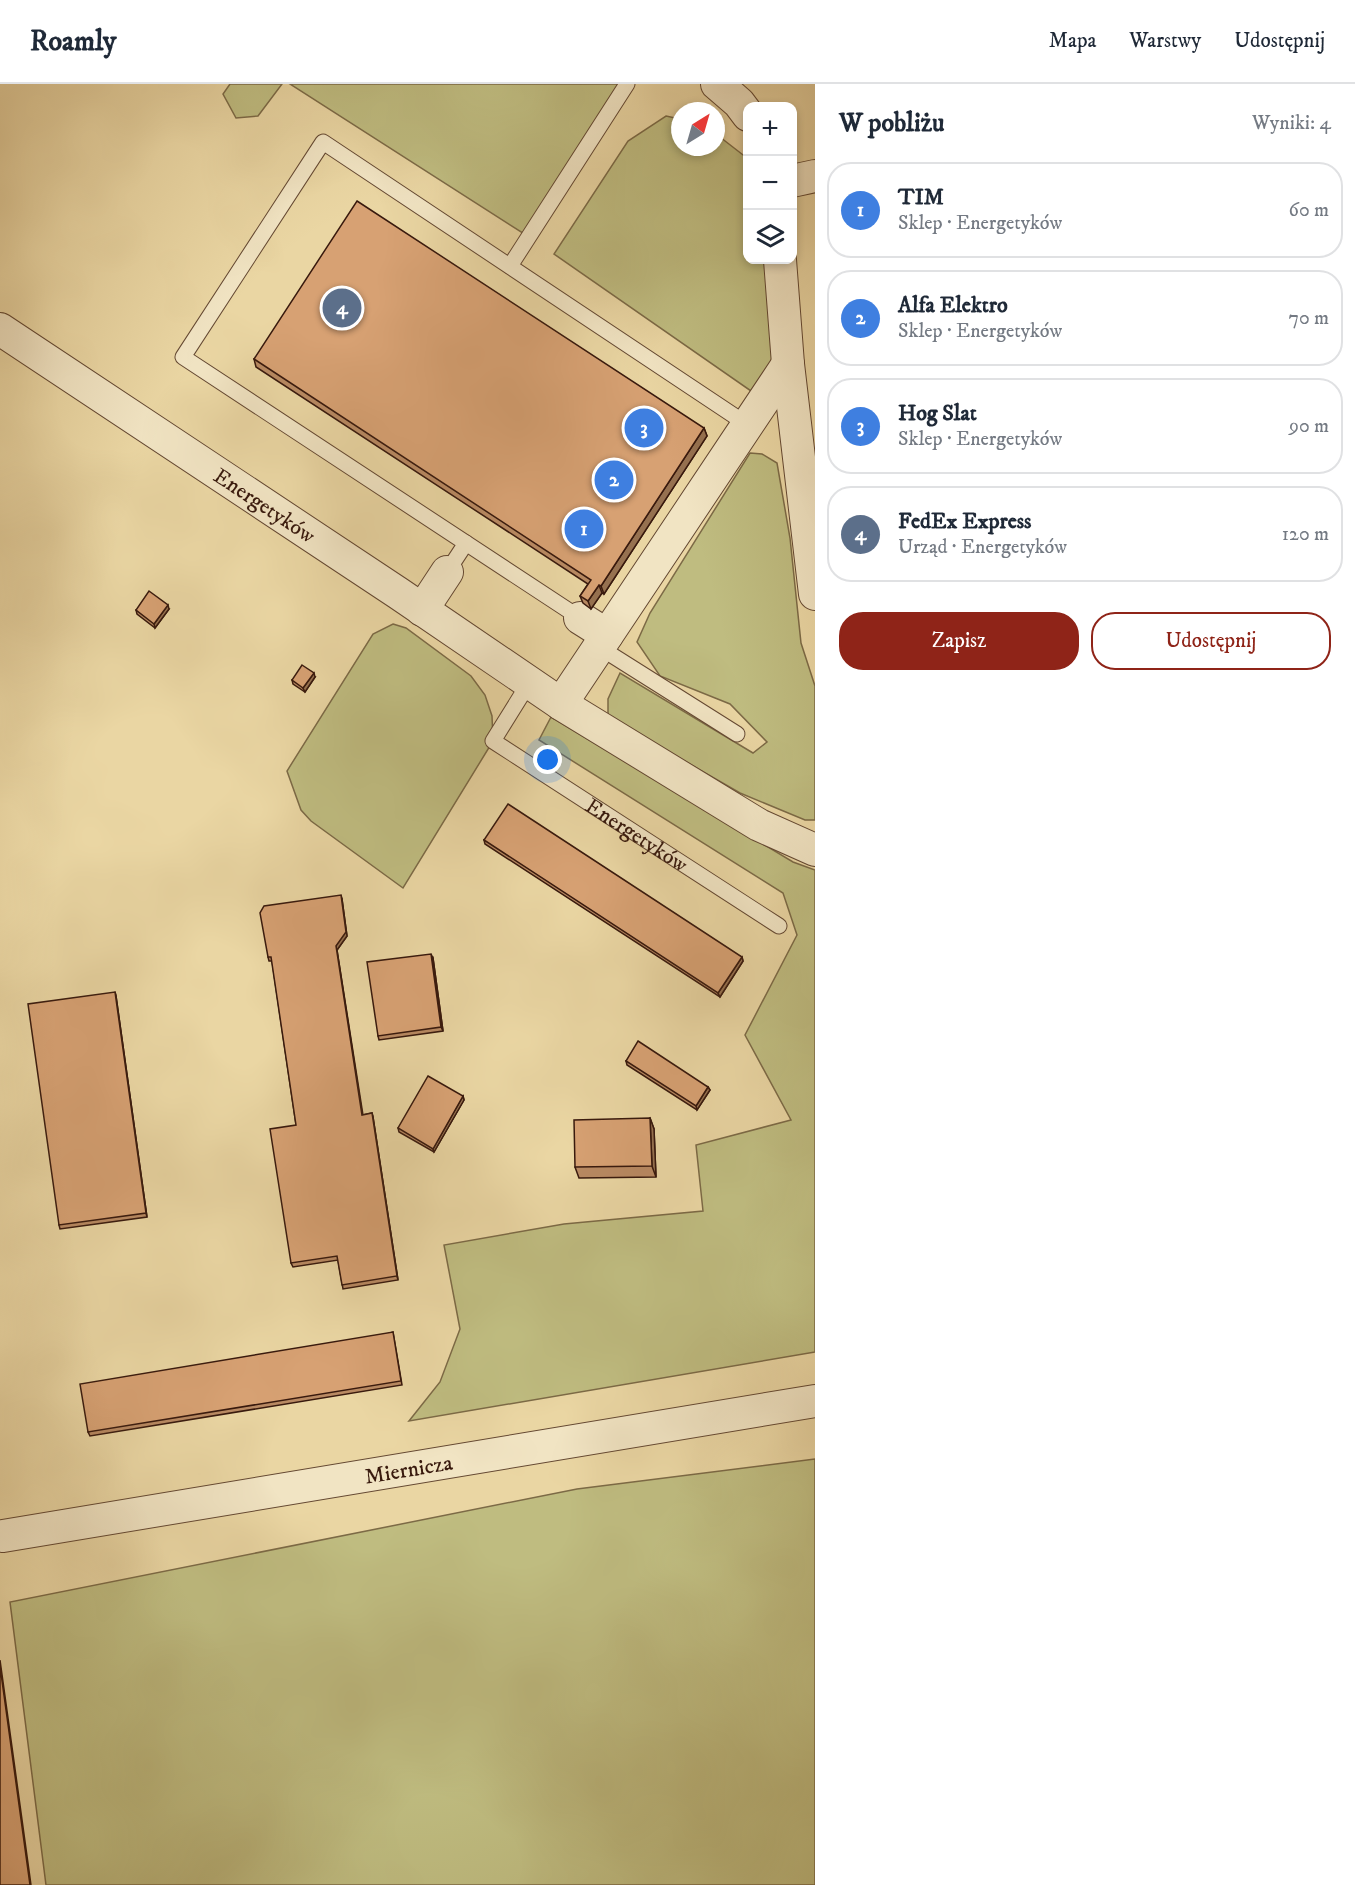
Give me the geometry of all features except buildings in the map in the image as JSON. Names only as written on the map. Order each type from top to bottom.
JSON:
[{"type":"street","points":[[717,84],[743,109]]},
{"type":"street","points":[[797,181],[815,176]]},
{"type":"street","points":[[780,264],[788,364],[815,594]]},
{"type":"street","name":"Energetyków","points":[[0,329],[561,704],[759,825],[815,850]]},
{"type":"street","points":[[561,704],[788,364]]},
{"type":"street","points":[[422,610],[447,572]]},
{"type":"street","points":[[580,618],[603,641]]},
{"type":"street","name":"Miernicza","points":[[3,1536],[815,1401]]},
{"type":"lane","points":[[510,266],[627,84]]},
{"type":"lane","points":[[580,618],[183,357],[323,142],[747,425]]},
{"type":"lane","points":[[447,572],[466,543]]},
{"type":"lane","points":[[603,641],[737,734]]},
{"type":"lane","name":"Energetyków","points":[[529,683],[493,741],[779,926]]},
{"type":"shaded area","points":[[230,84],[282,84],[258,116],[236,118],[223,94]]},
{"type":"shaded area","points":[[290,84],[627,84],[529,237]]},
{"type":"shaded area","points":[[666,116],[671,117],[671,156],[725,156],[725,141],[743,155],[743,264],[780,264],[788,364],[764,400],[554,254],[628,141]]},
{"type":"shaded area","points":[[750,453],[762,454],[777,463],[790,538],[801,643],[815,686],[815,820],[805,820],[740,793],[608,719],[608,699],[620,673],[753,753],[767,742],[730,704],[660,676],[637,642],[650,613]]},
{"type":"shaded area","points":[[393,624],[406,628],[471,676],[485,695],[492,716],[493,741],[403,888],[311,821],[301,810],[287,771],[373,634]]},
{"type":"shaded area","points":[[551,717],[793,862],[815,870],[815,1352],[409,1421],[440,1382],[460,1329],[444,1245],[564,1224],[703,1211],[696,1145],[791,1120],[745,1035],[797,935],[783,893],[539,740]]},
{"type":"shaded area","points":[[815,1459],[815,1885],[46,1885],[10,1602],[577,1489]]},
{"type":"place","name":"FedEx Express","points":[[342,308]]},
{"type":"place","name":"Hog Slat","points":[[644,428]]},
{"type":"place","name":"Alfa Elektro","points":[[614,480]]},
{"type":"place","name":"TIM","points":[[584,529]]}]
